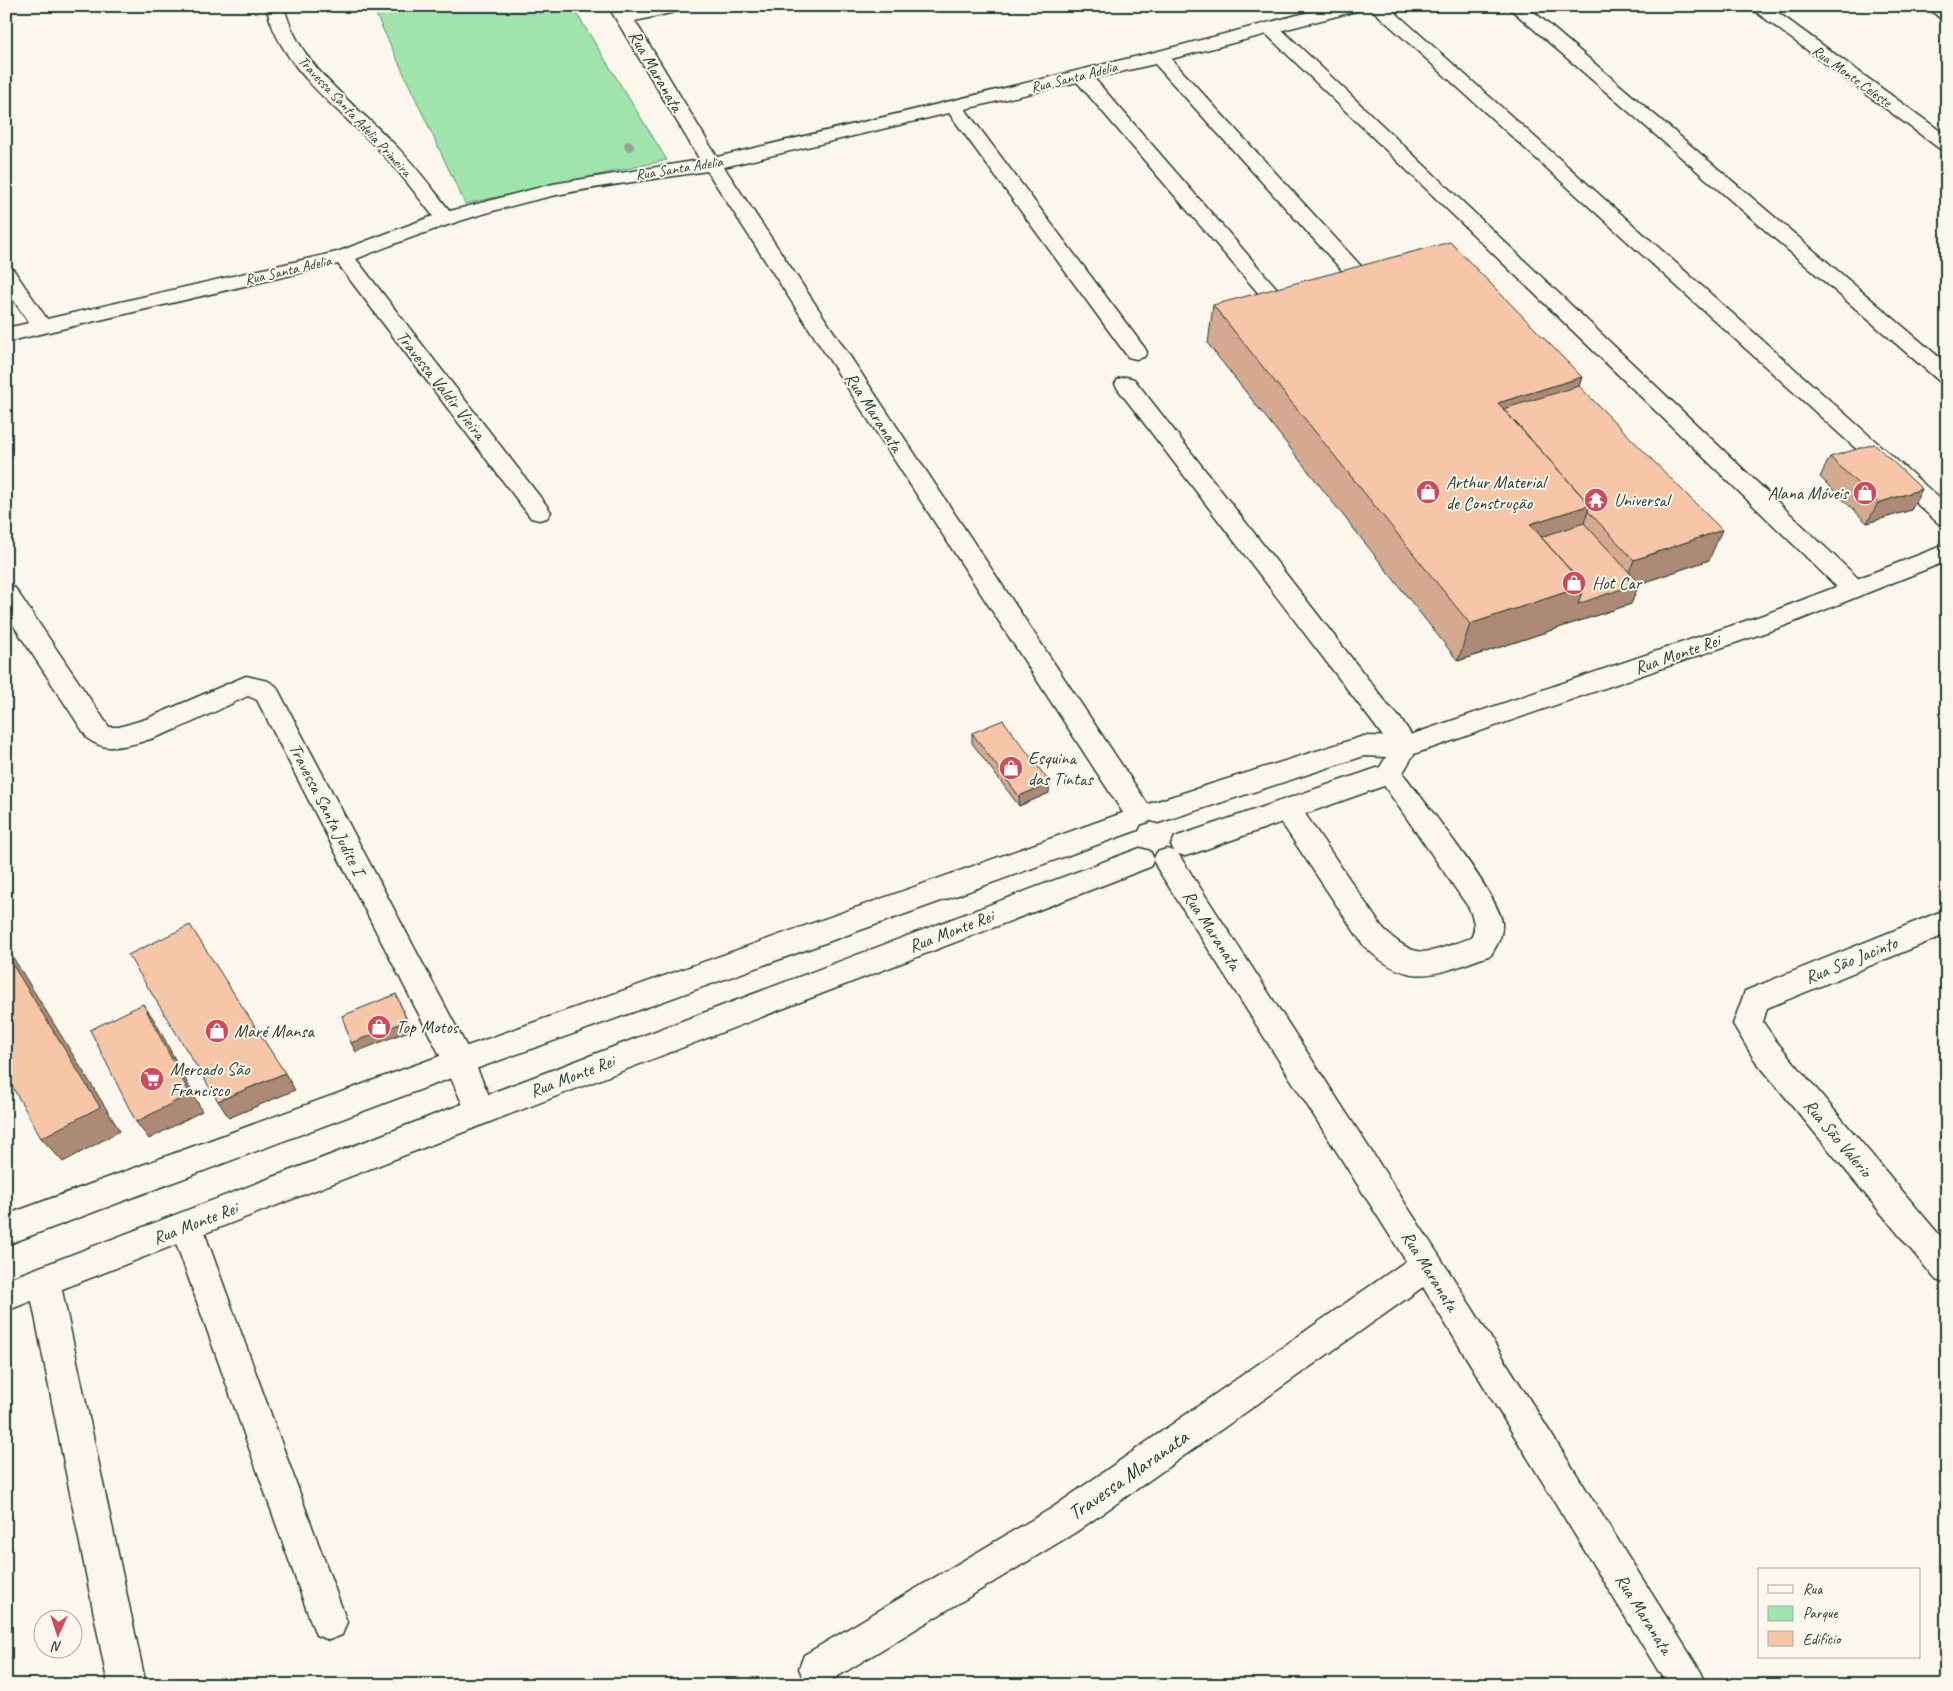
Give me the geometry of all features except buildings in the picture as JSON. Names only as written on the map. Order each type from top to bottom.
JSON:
[{"type":"street","name":"Travessa Santa Adelia Primeira","points":[[275,6],[275,15],[288,42],[309,70],[386,145],[446,219]]},
{"type":"street","points":[[621,12],[678,6]]},
{"type":"street","name":"Rua Santa Adelia","points":[[6,335],[343,257],[410,230],[553,190],[712,164],[1159,57],[1354,6]]},
{"type":"street","points":[[1377,6],[1947,518]]},
{"type":"street","points":[[1516,6],[1947,376]]},
{"type":"street","name":"Rua Monte Celeste","points":[[1757,6],[1947,145]]},
{"type":"street","points":[[1935,6],[1947,15]]},
{"type":"street","name":"Rua Maranata","points":[[621,12],[712,164],[1141,816]]},
{"type":"street","points":[[1270,28],[1853,588]]},
{"type":"street","points":[[1159,57],[1365,283]]},
{"type":"street","points":[[1081,75],[1273,297]]},
{"type":"street","points":[[954,107],[1136,352]]},
{"type":"street","name":"Travessa Valdir Vieira","points":[[343,257],[539,512]]},
{"type":"street","points":[[6,273],[42,327]]},
{"type":"street","points":[[1126,384],[1405,747],[1390,774],[1481,903],[1488,921],[1488,934],[1481,946],[1428,964],[1409,963],[1391,954],[1374,938],[1287,810]]},
{"type":"street","name":"Rua Monte Rei","points":[[6,1230],[459,1062],[1141,816],[1364,746],[1405,747],[1775,620],[1947,552]]},
{"type":"street","name":"Travessa Santa Judite I","points":[[6,594],[97,732],[109,738],[127,736],[246,686],[259,688],[267,693],[459,1062],[481,1111]]},
{"type":"street","name":"Rua Monte Rei","points":[[6,1296],[481,1111],[1164,855],[1390,774]]},
{"type":"street","points":[[1141,816],[1171,816],[1181,824],[1186,835],[1164,855],[1129,852],[1123,842],[1122,831],[1141,816]]},
{"type":"street","name":"Rua Maranata","points":[[1164,855],[1427,1265],[1688,1685]]},
{"type":"street","name":"Rua São Jacinto","points":[[1755,1000],[1947,921]]},
{"type":"street","name":"Rua São Valerio","points":[[1755,1000],[1748,1024],[1765,1050],[1947,1269]]},
{"type":"street","points":[[186,1226],[329,1622]]},
{"type":"street","name":"Travessa Maranata","points":[[817,1668],[1064,1520],[1427,1265]]},
{"type":"street","points":[[44,1281],[127,1685]]},
{"type":"green space","points":[[372,6],[572,6],[667,160],[465,204]]},
{"type":"place","name":"Arthur Material de Construção","points":[[1428,492]]},
{"type":"place","name":"Alana Móveis","points":[[1865,493]]},
{"type":"place","name":"Universal","points":[[1596,500]]},
{"type":"place","name":"Hot Car","points":[[1574,583]]},
{"type":"place","name":"Esquina das Tintas","points":[[1011,768]]},
{"type":"place","name":"Top Motos","points":[[379,1027]]},
{"type":"place","name":"Maré Mansa","points":[[217,1031]]},
{"type":"place","name":"Mercado São Francisco","points":[[152,1079]]}]
